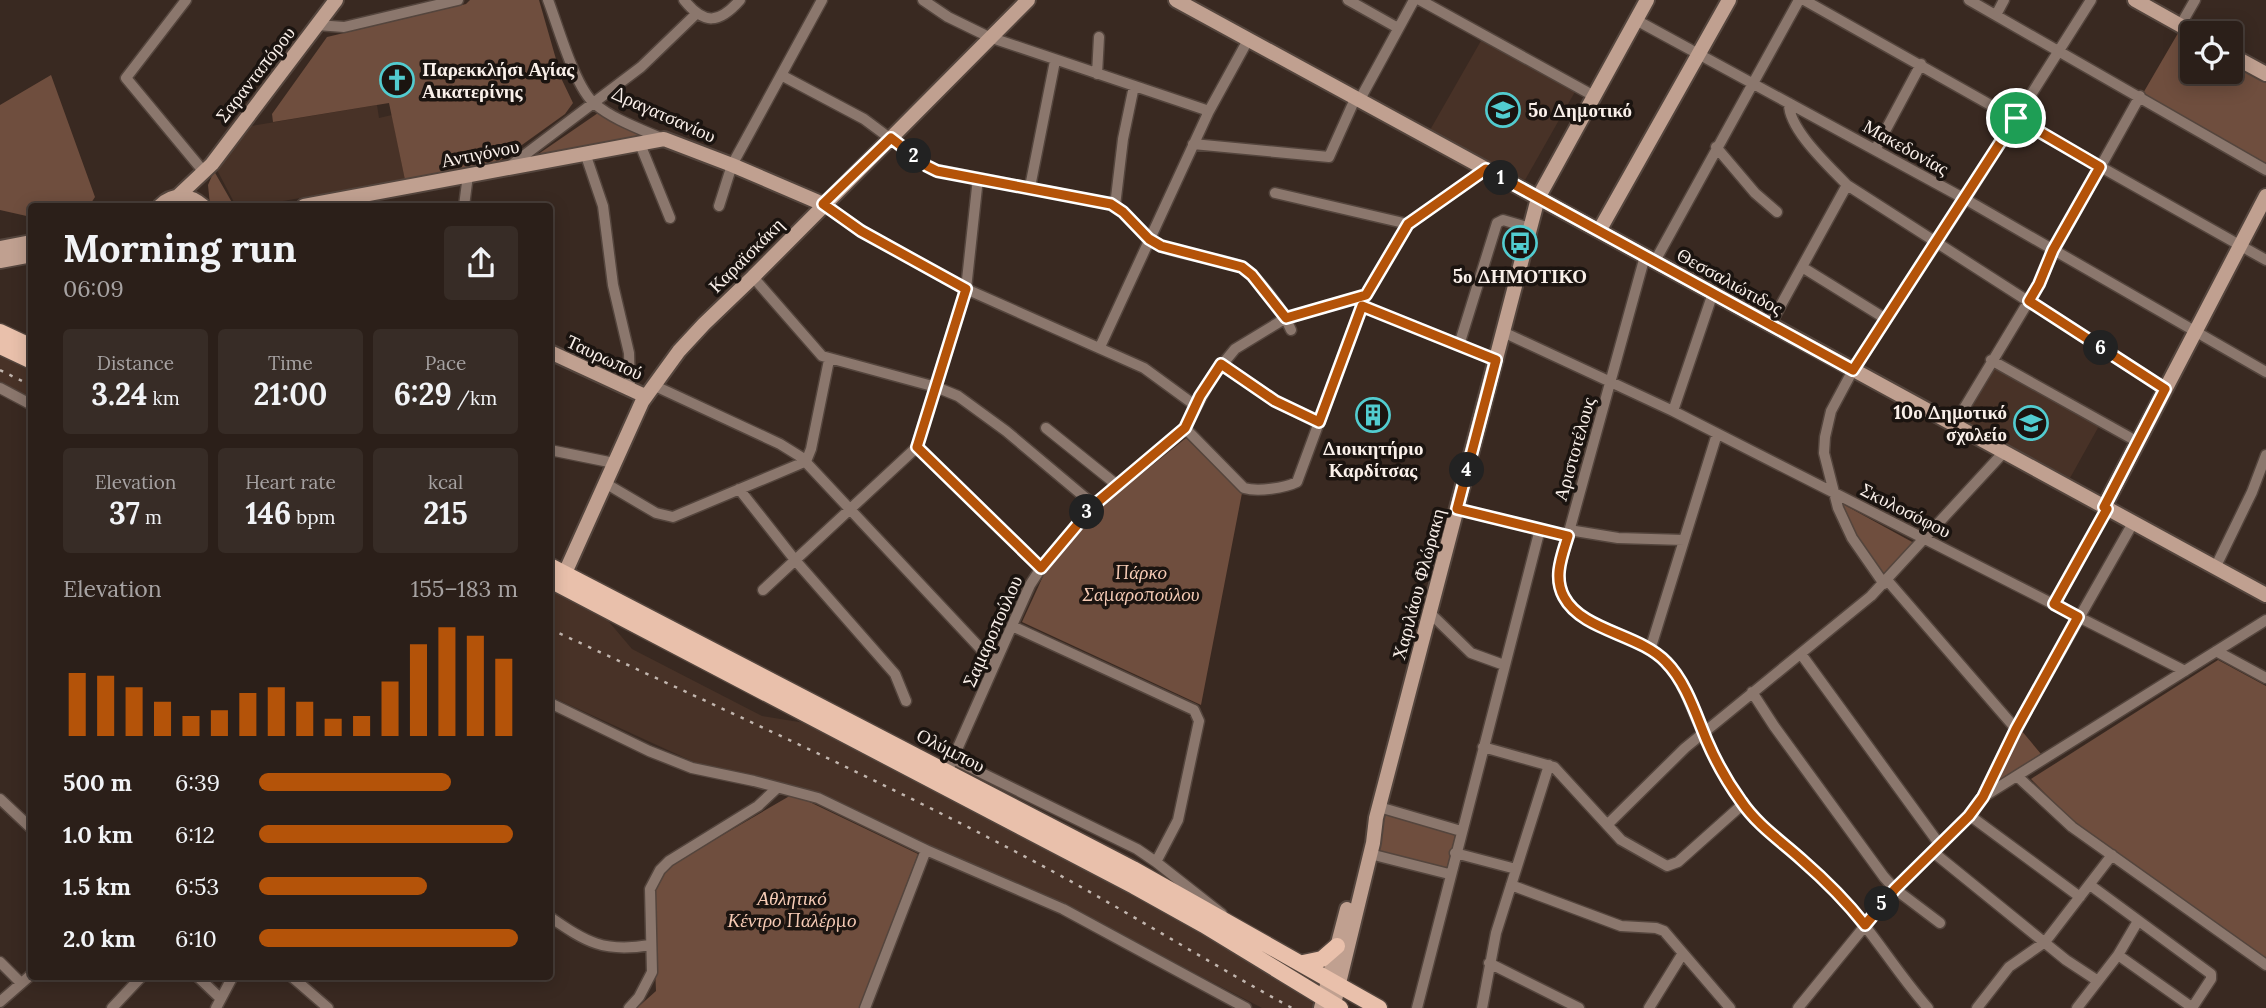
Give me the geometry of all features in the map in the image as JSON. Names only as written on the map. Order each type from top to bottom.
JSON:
[{"type":"main road","name":"Σαρανταπόρου","points":[[164,203],[177,197],[208,168],[336,0]]},
{"type":"main road","name":"Καραϊσκάκη","points":[[558,580],[649,391],[704,324],[1028,0]]},
{"type":"main road","name":"Θεσσαλιώτιδος","points":[[1176,0],[2266,596]]},
{"type":"main road","name":"Χαριλάου Φλώρακη","points":[[1333,982],[1370,853],[1378,813],[1538,198],[1647,0]]},
{"type":"main road","points":[[1599,231],[1729,0]]},
{"type":"main road","points":[[2135,0],[2180,25]]},
{"type":"main road","points":[[2243,62],[2266,74]]},
{"type":"main road","name":"Δραγατσανίου","points":[[664,139],[823,204]]},
{"type":"main road","name":"Αντιγόνου","points":[[320,203],[664,139]]},
{"type":"main road","points":[[202,203],[208,168]]},
{"type":"main road","points":[[2105,508],[2266,196]]},
{"type":"main road","points":[[177,197],[191,198],[198,203]]},
{"type":"main road","points":[[0,248],[28,243]]},
{"type":"main road","points":[[0,261],[28,256]]},
{"type":"main road","points":[[0,332],[28,345]]},
{"type":"main road","points":[[0,346],[28,359]]},
{"type":"main road","name":"Ταυρωπού","points":[[553,353],[630,390],[649,391]]},
{"type":"main road","name":"Ολύμπου","points":[[558,580],[950,766],[1379,1008]]},
{"type":"main road","name":"Ολύμπου","points":[[558,580],[1134,886],[1204,925],[1330,1005]]},
{"type":"main road","name":"Χαριλάου Φλώρακη","points":[[1333,982],[1337,946],[1365,840],[1378,813]]},
{"type":"main road","points":[[1303,963],[1322,959],[1337,946]]},
{"type":"main road","points":[[1330,1005],[1333,982]]},
{"type":"street","points":[[186,0],[126,78],[208,168]]},
{"type":"street","points":[[317,25],[344,27],[458,0]]},
{"type":"street","name":"Δραγατσανίου","points":[[548,0],[578,79],[595,104],[664,139]]},
{"type":"street","points":[[508,168],[595,104],[659,52],[692,6],[705,18],[729,12],[740,0]]},
{"type":"street","points":[[719,206],[732,165],[822,0]]},
{"type":"street","points":[[923,0],[948,17],[989,37],[1209,111]]},
{"type":"street","points":[[1348,0],[1398,28]]},
{"type":"street","points":[[1193,144],[1329,157],[1357,100],[1414,0]]},
{"type":"street","points":[[1420,0],[1594,96]]},
{"type":"street","points":[[1801,0],[1921,64],[2266,260]]},
{"type":"street","name":"Αριστοτέλους","points":[[1801,0],[1650,259],[1611,382],[1559,575],[1567,602],[1590,620],[1650,650],[1666,662],[1721,768],[1743,804],[1767,830],[1838,895],[1865,925],[1928,1008]]},
{"type":"street","points":[[1969,0],[2266,170]]},
{"type":"street","points":[[1996,15],[2004,0]]},
{"type":"street","points":[[2016,729],[1886,582],[1848,531],[1825,462],[1825,437],[1831,411],[1853,370],[2091,0]]},
{"type":"street","points":[[2189,21],[2195,0]]},
{"type":"street","name":"Μακεδονίας","points":[[1636,20],[1965,199],[2266,372]]},
{"type":"street","points":[[1097,74],[1099,37]]},
{"type":"street","points":[[1100,347],[1193,144],[1248,40]]},
{"type":"street","points":[[1030,187],[1055,61]]},
{"type":"street","points":[[1875,150],[1921,64]]},
{"type":"street","points":[[781,75],[864,119],[932,169],[1115,206],[1149,239],[1161,246],[1242,267],[1252,275],[1286,318],[1292,330]]},
{"type":"street","points":[[1115,206],[1134,86]]},
{"type":"street","points":[[1954,425],[2039,284],[2053,250],[2140,96]]},
{"type":"street","points":[[1789,103],[1792,118],[1810,145],[1847,185],[2165,389]]},
{"type":"street","points":[[640,144],[670,218]]},
{"type":"street","points":[[1716,147],[1755,193],[1777,212]]},
{"type":"street","points":[[585,153],[603,206],[612,285],[629,353],[630,390]]},
{"type":"street","points":[[1185,428],[1244,488],[1291,485],[1297,482],[1366,295],[1408,224],[1486,169]]},
{"type":"street","points":[[464,203],[468,175]]},
{"type":"street","points":[[763,590],[917,447],[966,289],[978,178]]},
{"type":"street","points":[[1770,325],[1847,185]]},
{"type":"street","points":[[1275,193],[1408,224]]},
{"type":"street","points":[[823,204],[861,231],[966,289],[1144,368],[1195,406]]},
{"type":"street","points":[[1459,345],[1497,223],[1503,220],[1530,228]]},
{"type":"street","points":[[1802,267],[1886,318]]},
{"type":"street","points":[[753,277],[814,348],[829,360],[936,387],[958,396],[1094,505]]},
{"type":"street","points":[[1673,411],[1713,293]]},
{"type":"street","name":"Σαμαροπούλου","points":[[950,766],[1024,596],[1041,568],[1094,505],[1185,428],[1221,364],[1241,345],[1286,318],[1366,295]]},
{"type":"street","points":[[1362,306],[1496,360]]},
{"type":"street","name":"Σκυλοσόφου","points":[[1503,332],[1673,411],[2185,671]]},
{"type":"street","points":[[605,483],[652,511],[669,517],[681,515],[805,461],[813,443],[829,360]]},
{"type":"street","points":[[1992,360],[2138,442]]},
{"type":"street","points":[[1221,364],[1275,401],[1319,422]]},
{"type":"street","points":[[0,389],[28,403]]},
{"type":"street","points":[[649,391],[780,444],[805,461],[995,664]]},
{"type":"street","points":[[1046,428],[1117,485]]},
{"type":"street","points":[[1650,650],[1717,434]]},
{"type":"street","points":[[917,447],[1041,568]]},
{"type":"street","points":[[553,451],[614,463]]},
{"type":"street","points":[[1607,825],[1678,753],[1862,605],[2004,452]]},
{"type":"street","points":[[2215,568],[2252,492],[2266,455]]},
{"type":"street","points":[[739,489],[795,560],[895,674],[906,701]]},
{"type":"street","points":[[2054,604],[2105,508]]},
{"type":"street","points":[[1457,509],[1540,529],[1569,533],[1684,540]]},
{"type":"street","points":[[1799,1008],[1895,889],[1969,816],[1983,797],[2016,729],[2133,523]]},
{"type":"street","points":[[1417,1008],[1449,874],[1540,529]]},
{"type":"street","points":[[1430,613],[1471,653],[1504,665]]},
{"type":"street","points":[[1983,797],[2266,620]]},
{"type":"street","points":[[1012,626],[1198,714],[1199,721],[1178,820],[1157,862]]},
{"type":"street","points":[[2216,651],[2266,678]]},
{"type":"street","points":[[1801,654],[1936,849],[2070,963],[2098,981]]},
{"type":"street","points":[[1752,692],[1774,726],[1895,889],[1940,923]]},
{"type":"street","points":[[553,704],[649,751],[692,768],[818,798],[926,850],[1062,909],[1246,1008]]},
{"type":"street","points":[[1483,747],[1556,768],[1627,844],[1665,864],[1674,865],[1743,804]]},
{"type":"street","points":[[1482,1008],[1489,963],[1549,765]]},
{"type":"street","points":[[950,766],[1137,849],[1211,904],[1235,926]]},
{"type":"street","points":[[2017,776],[2065,821],[2266,965]]},
{"type":"street","points":[[629,1008],[639,997],[652,972],[650,889],[660,870],[668,861],[758,806],[777,788]]},
{"type":"street","points":[[0,799],[28,825]]},
{"type":"street","points":[[1378,813],[1461,831]]},
{"type":"street","points":[[1969,816],[2081,897]]},
{"type":"street","points":[[865,1008],[926,850]]},
{"type":"street","points":[[1370,853],[1449,874]]},
{"type":"street","points":[[1455,853],[1516,869]]},
{"type":"street","points":[[1977,1008],[2010,967],[2045,942],[2112,855]]},
{"type":"street","points":[[1511,885],[1621,926],[1661,929],[1670,936],[1730,1008]]},
{"type":"street","points":[[2090,885],[2211,974],[2211,979],[2192,1008],[2118,955]]},
{"type":"street","points":[[553,919],[592,944],[618,948],[650,945]]},
{"type":"street","points":[[2077,1008],[2118,955],[2138,921]]},
{"type":"street","points":[[1650,1008],[1683,953]]},
{"type":"street","points":[[0,962],[22,983]]},
{"type":"street","points":[[1489,963],[1579,1008]]},
{"type":"street","points":[[0,1002],[28,978]]},
{"type":"street","points":[[112,1008],[138,980]]},
{"type":"street","points":[[200,980],[218,1003],[231,980]]},
{"type":"street","points":[[296,980],[328,1008]]},
{"type":"shaded area","name":"5ο Δημοτικό","points":[[1482,39],[1576,90],[1525,180],[1430,130]]},
{"type":"shaded area","points":[[377,105],[379,118],[392,115],[405,180],[271,203],[234,203],[216,168],[245,127]]},
{"type":"shaded area","points":[[0,352],[28,365],[28,398],[0,384]]},
{"type":"shaded area","name":"10ο Δημοτικό σχολείο","points":[[1993,367],[2099,426],[2070,478],[1964,420]]},
{"type":"shaded area","points":[[553,591],[604,616],[632,649],[762,716],[805,723],[997,823],[1194,929],[1289,986],[1314,1004],[1315,1008],[1262,1008],[1068,907],[928,847],[803,788],[696,763],[553,697]]},
{"type":"green space","points":[[470,0],[539,0],[562,80],[573,103],[565,114],[494,165],[405,180],[389,103],[273,122],[272,114],[327,37],[466,4]]},
{"type":"green space","points":[[2180,30],[2180,84],[2243,84],[2243,64],[2266,77],[2266,167],[2142,95]]},
{"type":"green space","points":[[51,75],[95,197],[91,203],[28,203],[28,216],[0,210],[0,105]]},
{"type":"green space","points":[[598,113],[637,129],[642,137],[534,157]]},
{"type":"green space","points":[[214,171],[232,203],[210,203],[208,185]]},
{"type":"green space","name":"Πάρκο Σαμαροπούλου","points":[[1186,438],[1242,493],[1201,705],[1022,622],[1045,572],[1098,509]]},
{"type":"green space","points":[[1839,502],[1914,543],[1883,575],[1856,539]]},
{"type":"green space","points":[[2218,660],[2266,686],[2266,958],[2074,823],[2031,779]]},
{"type":"green space","points":[[2021,730],[2041,754],[1994,783],[1994,781]]},
{"type":"green space","name":"Αθλητικό Κέντρο Παλέρμο","points":[[793,794],[918,854],[859,1008],[637,1008],[656,991],[652,896],[666,868]]},
{"type":"green space","points":[[1386,812],[1456,832],[1446,871],[1375,851]]},
{"type":"railway","points":[[0,370],[28,384]]},
{"type":"railway","points":[[553,630],[928,807],[1082,888],[1292,1008]]},
{"type":"place","name":"Παρεκκλήσι Αγίας Αικατερίνης","points":[[397,80]]},
{"type":"place","name":"5ο Δημοτικό","points":[[1503,110]]},
{"type":"place","name":"5ο ΔΗΜΟΤΙΚΟ","points":[[1520,243]]},
{"type":"place","name":"Διοικητήριο Καρδίτσας","points":[[1373,415]]},
{"type":"place","name":"10ο Δημοτικό σχολείο","points":[[2031,423]]},
{"type":"route","points":[[2016,118],[2100,167],[2053,250],[2029,301],[2165,389],[2104,507],[2107,509],[2054,604],[2078,617],[2016,729],[1983,797],[1969,816],[1895,889],[1865,925],[1803,860],[1767,830],[1743,804],[1717,761],[1683,687],[1666,662],[1650,650],[1582,615],[1567,602],[1559,579],[1559,568],[1568,536],[1457,509],[1496,360],[1362,306],[1319,422],[1275,401],[1221,364],[1200,396],[1185,428],[1094,505],[1041,568],[917,447],[966,289],[896,252],[823,204],[891,138],[937,171],[1030,187],[1115,206],[1149,239],[1161,246],[1242,267],[1252,275],[1286,318],[1366,295],[1408,224],[1486,169],[1853,370],[2016,118]]}]
